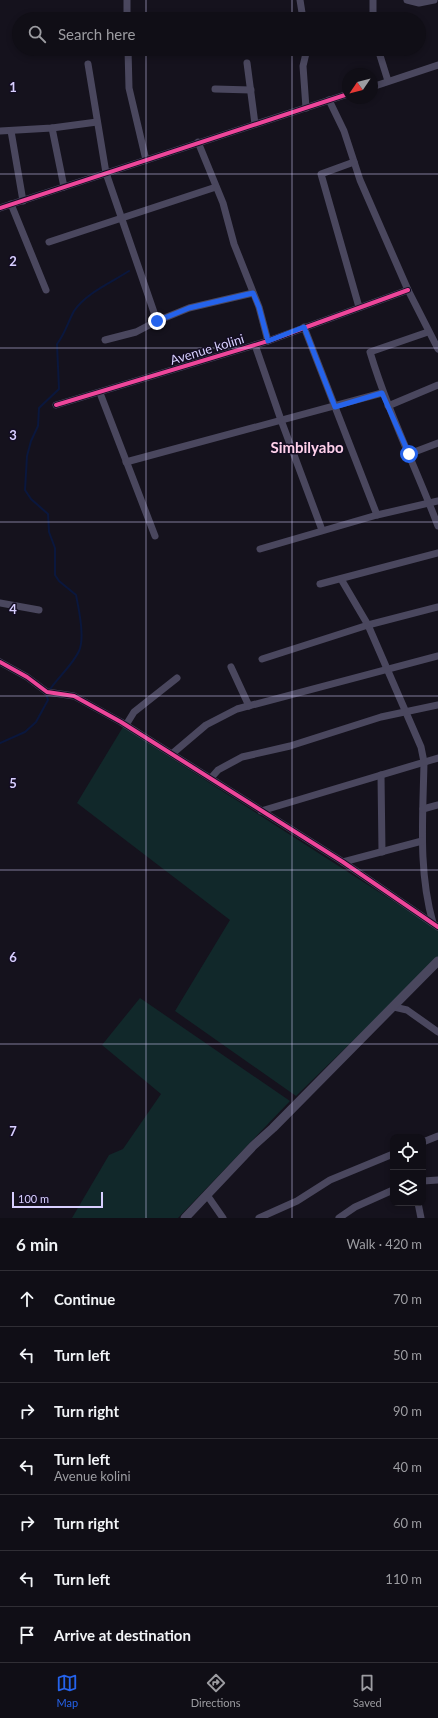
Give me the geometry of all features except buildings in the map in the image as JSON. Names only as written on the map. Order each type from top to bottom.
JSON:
[{"type":"street","points":[[127,0],[127,12]]},
{"type":"street","points":[[300,0],[302,12]]},
{"type":"street","points":[[373,0],[373,12]]},
{"type":"street","points":[[407,0],[419,3],[434,0]]},
{"type":"street","points":[[128,56],[129,88],[146,160]]},
{"type":"street","points":[[305,56],[303,66],[306,108]]},
{"type":"street","points":[[380,56],[388,81]]},
{"type":"street","points":[[247,63],[255,124]]},
{"type":"street","points":[[88,64],[96,122],[106,173],[157,321]]},
{"type":"street","points":[[378,85],[438,65]]},
{"type":"street","points":[[215,89],[250,90]]},
{"type":"street","points":[[0,208],[342,96]]},
{"type":"street","points":[[329,100],[344,131],[365,192],[408,290],[428,332],[438,349]]},
{"type":"street","points":[[0,131],[52,128],[96,122]]},
{"type":"street","points":[[52,128],[64,187]]},
{"type":"street","points":[[11,131],[23,201]]},
{"type":"street","points":[[198,142],[223,203],[234,244],[259,307],[268,341]]},
{"type":"street","points":[[354,162],[321,174],[359,307]]},
{"type":"street","points":[[49,242],[216,187]]},
{"type":"street","points":[[11,204],[46,290]]},
{"type":"street","name":"Avenue kolini","points":[[56,405],[100,393],[268,341],[408,290]]},
{"type":"street","points":[[105,340],[136,332],[157,321],[189,308],[253,293]]},
{"type":"street","points":[[304,327],[377,515]]},
{"type":"street","points":[[428,332],[370,352],[382,393],[409,454],[438,526]]},
{"type":"street","points":[[255,345],[322,530]]},
{"type":"street","points":[[388,406],[438,385]]},
{"type":"street","points":[[100,393],[155,536]]},
{"type":"street","points":[[126,462],[335,407],[382,393]]},
{"type":"street","points":[[409,454],[438,442]]},
{"type":"street","points":[[260,548],[377,515],[438,501]]},
{"type":"street","points":[[320,584],[438,554]]},
{"type":"street","points":[[341,579],[368,625],[421,747],[424,762],[422,862],[427,903],[435,925]]},
{"type":"street","points":[[0,603],[39,610]]},
{"type":"street","points":[[262,659],[368,625],[438,607]]},
{"type":"street","points":[[173,753],[206,725],[237,709],[438,656]]},
{"type":"street","points":[[0,662],[27,677],[47,692],[74,696],[173,753],[261,811],[343,862],[435,925]]},
{"type":"street","points":[[231,667],[249,706]]},
{"type":"street","points":[[126,725],[134,712],[177,678]]},
{"type":"street","points":[[211,778],[218,770],[242,757],[290,746],[382,717],[438,705]]},
{"type":"street","points":[[261,811],[438,758]]},
{"type":"street","points":[[381,776],[382,852]]},
{"type":"street","points":[[423,809],[438,805]]},
{"type":"street","points":[[343,862],[422,841]]},
{"type":"street","points":[[185,1218],[207,1194],[394,1007],[438,960]]},
{"type":"street","points":[[394,1007],[407,1010],[438,1032]]},
{"type":"street","points":[[426,1141],[438,1136]]},
{"type":"street","points":[[259,1218],[297,1201],[330,1180],[390,1155]]},
{"type":"street","points":[[426,1181],[438,1180]]},
{"type":"street","points":[[339,1218],[354,1207],[390,1191]]},
{"type":"street","points":[[207,1194],[223,1218]]},
{"type":"street","points":[[419,1206],[421,1218]]},
{"type":"green space","points":[[123,727],[438,930],[438,958],[296,1096],[175,1011],[230,920],[77,803]]},
{"type":"green space","points":[[140,998],[290,1101],[178,1218],[72,1218],[109,1155],[123,1149],[161,1094],[102,1045]]},
{"type":"waterway","points":[[49,691],[79,651],[81,645],[81,624],[76,595],[59,581],[55,575],[55,548],[49,532],[48,514],[31,499],[25,490],[27,456],[31,441],[38,426],[39,408],[59,389],[57,344],[74,311],[92,293],[129,271]]},
{"type":"waterway","points":[[0,743],[25,732],[36,722],[48,700],[46,694]]},
{"type":"cycle path","points":[[0,208],[342,96]]},
{"type":"cycle path","points":[[56,405],[268,341],[408,290]]},
{"type":"cycle path","points":[[0,662],[27,677],[47,692],[74,696],[121,722],[343,862],[438,927]]},
{"type":"district","name":"Simbilyabo","points":[[307,448]]},
{"type":"route","points":[[157,321],[189,308],[253,293],[259,307],[268,341],[304,327],[335,407],[382,393],[409,454]]}]
